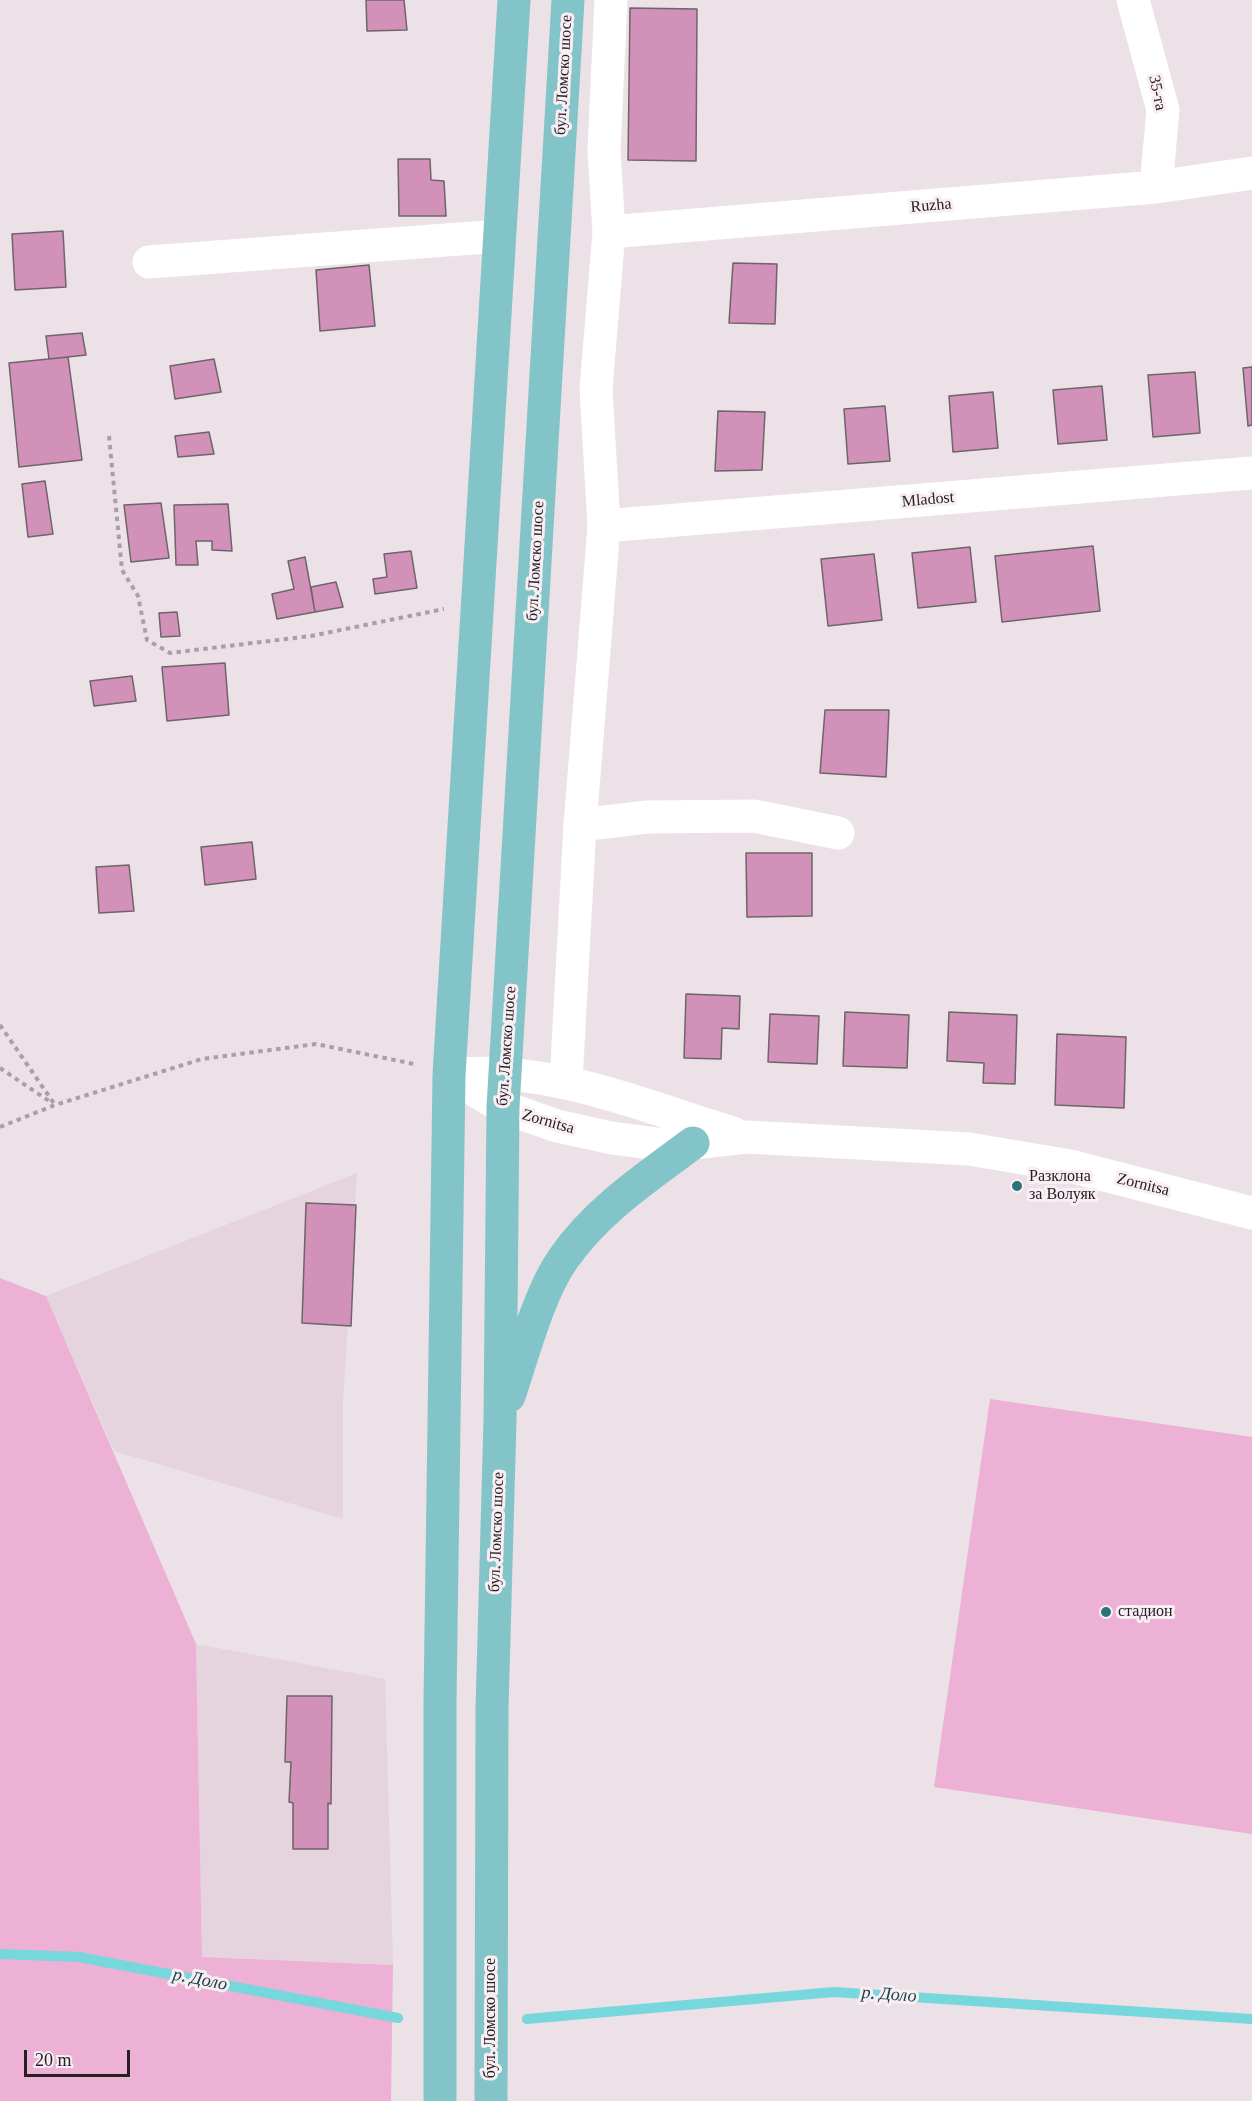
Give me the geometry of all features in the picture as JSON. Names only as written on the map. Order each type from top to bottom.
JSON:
[{"type":"main road","points":[[440,2091],[440,1702],[449,1075],[480,602],[514,0]]},
{"type":"main road","name":"бул. Ломско шосе","points":[[491,2097],[492,1709],[500,1420],[503,1107],[568,0]]},
{"type":"main road","points":[[500,1420],[545,1294],[562,1260],[621,1196],[693,1143]]},
{"type":"street","points":[[566,1082],[580,825],[604,526],[596,389],[609,232],[604,150],[611,0]]},
{"type":"street","name":"35-та","points":[[1132,0],[1163,110],[1156,188]]},
{"type":"street","name":"Ruzha","points":[[609,232],[1156,188],[1252,173]]},
{"type":"street","points":[[149,262],[500,236]]},
{"type":"street","name":"Mladost","points":[[604,526],[1252,473]]},
{"type":"street","points":[[580,825],[647,817],[754,816],[838,832]]},
{"type":"street","name":"Zornitsa","points":[[449,1075],[481,1071],[566,1082],[747,1137]]},
{"type":"street","name":"Zornitsa","points":[[449,1075],[503,1107],[557,1126],[612,1138],[657,1144],[747,1137],[969,1149],[1070,1166],[1252,1213]]},
{"type":"path","points":[[109,436],[122,570],[138,596],[147,640],[170,653],[311,636],[480,602]]},
{"type":"path","points":[[0,1025],[55,1105]]},
{"type":"path","points":[[0,1127],[55,1105],[202,1059],[316,1044],[401,1060]]},
{"type":"path","points":[[0,1068],[55,1105]]},
{"type":"shaded area","points":[[357,1173],[343,1401],[343,1519],[114,1451],[46,1296]]},
{"type":"shaded area","points":[[0,1278],[46,1296],[196,1644],[202,1957],[393,1965],[391,2101],[0,2101]]},
{"type":"shaded area","name":"стадион","points":[[990,1399],[1252,1437],[1252,1834],[934,1787]]},
{"type":"shaded area","points":[[196,1644],[385,1679],[393,1965],[202,1957]]},
{"type":"building","points":[[366,0],[404,0],[407,30],[367,31]]},
{"type":"building","points":[[630,8],[697,9],[696,161],[628,160]]},
{"type":"building","points":[[398,159],[430,159],[431,180],[444,181],[446,216],[399,216]]},
{"type":"building","points":[[63,231],[66,287],[15,290],[12,234]]},
{"type":"building","points":[[733,263],[777,264],[775,324],[729,323]]},
{"type":"building","points":[[369,265],[375,326],[320,331],[316,270]]},
{"type":"building","points":[[82,333],[86,355],[49,359],[46,336]]},
{"type":"building","points":[[68,357],[82,460],[19,467],[9,363]]},
{"type":"building","points":[[214,359],[221,392],[175,399],[170,366]]},
{"type":"building","points":[[1252,367],[1252,425],[1248,426],[1243,368]]},
{"type":"building","points":[[1195,372],[1200,433],[1153,437],[1148,375]]},
{"type":"building","points":[[1102,386],[1107,440],[1058,444],[1053,390]]},
{"type":"building","points":[[993,392],[998,448],[953,452],[949,396]]},
{"type":"building","points":[[885,406],[890,461],[848,464],[844,409]]},
{"type":"building","points":[[718,411],[765,412],[762,470],[715,471]]},
{"type":"building","points":[[209,432],[214,454],[178,457],[175,436]]},
{"type":"building","points":[[45,481],[53,534],[28,537],[22,484]]},
{"type":"building","points":[[161,503],[169,558],[131,562],[124,505]]},
{"type":"building","points":[[228,504],[232,551],[212,550],[212,541],[196,541],[198,565],[176,565],[174,505]]},
{"type":"building","points":[[1093,546],[1100,611],[1002,622],[995,556]]},
{"type":"building","points":[[970,547],[976,602],[918,608],[912,553]]},
{"type":"building","points":[[411,551],[417,588],[375,594],[373,579],[387,577],[384,554]]},
{"type":"building","points":[[874,554],[882,620],[828,626],[821,559]]},
{"type":"building","points":[[305,557],[315,612],[277,619],[272,594],[294,589],[288,561]]},
{"type":"building","points":[[336,582],[343,607],[315,612],[311,587]]},
{"type":"building","points":[[177,612],[180,636],[161,637],[159,613]]},
{"type":"building","points":[[225,663],[229,715],[167,721],[162,667]]},
{"type":"building","points":[[132,676],[136,701],[94,706],[90,681]]},
{"type":"building","points":[[825,710],[889,710],[886,777],[820,773]]},
{"type":"building","points":[[252,842],[256,879],[205,885],[201,847]]},
{"type":"building","points":[[746,853],[812,853],[812,916],[747,917]]},
{"type":"building","points":[[129,865],[134,911],[99,913],[96,867]]},
{"type":"building","points":[[686,994],[740,996],[739,1029],[722,1028],[721,1059],[684,1058]]},
{"type":"building","points":[[845,1012],[909,1015],[907,1068],[843,1066]]},
{"type":"building","points":[[949,1012],[1017,1015],[1015,1084],[983,1083],[984,1063],[947,1061]]},
{"type":"building","points":[[770,1014],[819,1016],[817,1064],[768,1062]]},
{"type":"building","points":[[1057,1034],[1126,1037],[1124,1108],[1055,1105]]},
{"type":"building","points":[[306,1203],[356,1205],[351,1326],[302,1323]]},
{"type":"building","points":[[287,1696],[332,1696],[331,1804],[328,1803],[328,1849],[293,1849],[293,1803],[289,1802],[291,1762],[285,1762]]},
{"type":"waterway","name":"р. Доло","points":[[0,1954],[79,1957],[398,2018]]},
{"type":"waterway","name":"р. Доло","points":[[527,2019],[834,1992],[1252,2019]]},
{"type":"place","name":"Разклона за Волуяк","points":[[1017,1186]]},
{"type":"place","name":"стадион","points":[[1106,1612]]}]
